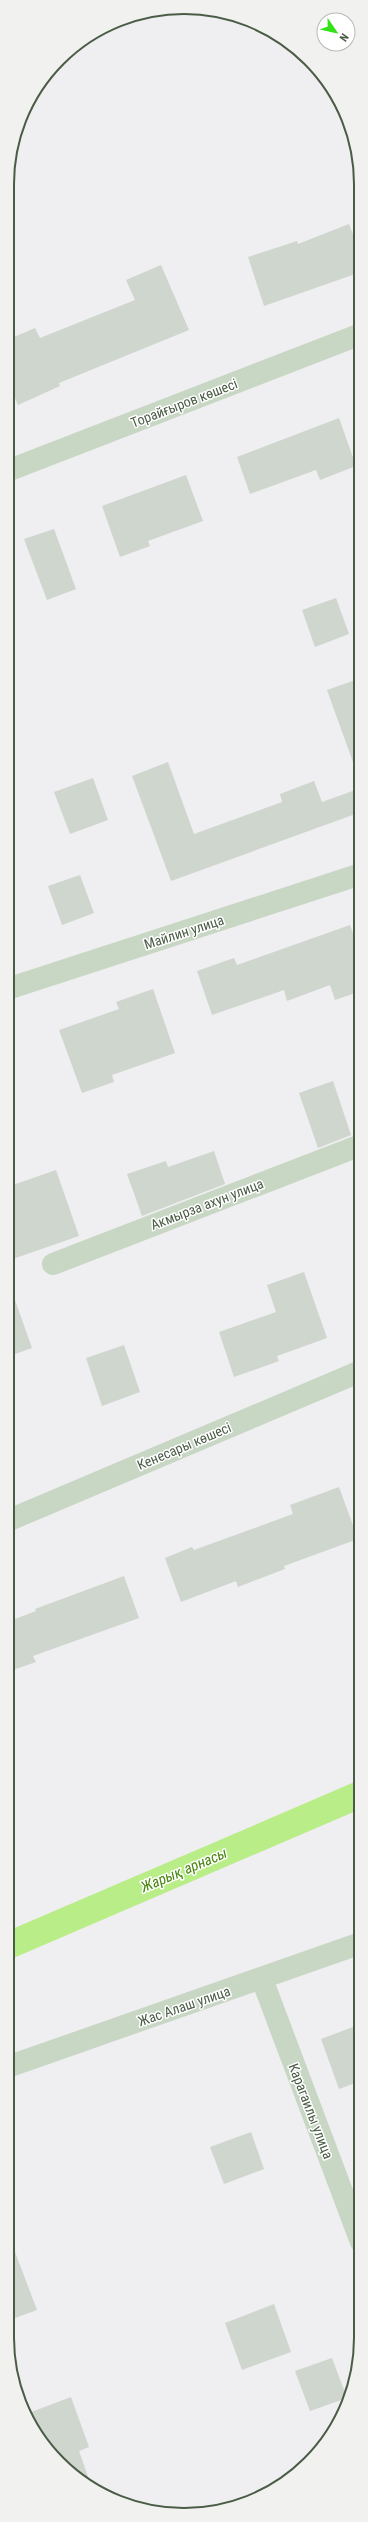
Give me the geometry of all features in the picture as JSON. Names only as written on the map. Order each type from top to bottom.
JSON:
[{"type":"street","name":"Торайғыров көшесі","points":[[14,468],[354,337]]},
{"type":"street","name":"Майлин улица","points":[[14,987],[354,876]]},
{"type":"street","name":"Акмырза ахун улица","points":[[53,1264],[354,1148]]},
{"type":"street","name":"Кенесары көшесі","points":[[14,1518],[354,1374]]},
{"type":"street","name":"Жас Алаш улица","points":[[14,2065],[354,1946]]},
{"type":"street","name":"Карагаилы улица","points":[[262,1979],[354,2223]]},
{"type":"building","points":[[349,224],[354,237],[354,274],[264,306],[248,257],[297,241],[298,244]]},
{"type":"building","points":[[161,265],[189,330],[59,383],[60,386],[18,405],[14,396],[14,337],[35,328],[40,338],[135,300],[126,280]]},
{"type":"building","points":[[339,418],[354,460],[354,467],[320,480],[316,470],[250,494],[237,457]]},
{"type":"building","points":[[186,475],[203,521],[148,541],[150,546],[120,557],[102,506]]},
{"type":"building","points":[[54,529],[76,589],[47,600],[24,539]]},
{"type":"building","points":[[336,598],[349,634],[315,647],[302,610]]},
{"type":"building","points":[[354,680],[354,765],[327,690]]},
{"type":"building","points":[[168,762],[194,834],[282,802],[280,794],[314,781],[322,802],[354,791],[354,815],[171,881],[132,776]]},
{"type":"building","points":[[93,778],[108,820],[70,834],[54,792]]},
{"type":"building","points":[[80,875],[94,913],[62,925],[48,886]]},
{"type":"building","points":[[350,925],[354,936],[354,993],[335,1000],[330,985],[287,1001],[284,990],[212,1015],[197,971],[234,958],[237,965]]},
{"type":"building","points":[[153,989],[175,1053],[112,1075],[114,1082],[82,1093],[59,1030],[119,1009],[116,1002]]},
{"type":"building","points":[[333,1081],[351,1135],[318,1148],[299,1093]]},
{"type":"building","points":[[214,1151],[225,1184],[142,1216],[127,1174],[166,1161],[168,1167]]},
{"type":"building","points":[[56,1170],[79,1236],[14,1259],[14,1185]]},
{"type":"building","points":[[304,1272],[327,1338],[277,1356],[279,1361],[234,1377],[219,1332],[276,1312],[267,1285]]},
{"type":"building","points":[[14,1297],[32,1348],[14,1354]]},
{"type":"building","points":[[124,1345],[140,1392],[102,1406],[86,1358]]},
{"type":"building","points":[[339,1487],[354,1528],[354,1540],[284,1566],[285,1569],[238,1587],[236,1581],[181,1602],[165,1558],[192,1547],[194,1550],[293,1514],[290,1505]]},
{"type":"building","points":[[124,1576],[139,1618],[33,1656],[36,1662],[14,1670],[14,1619],[36,1611],[35,1609]]},
{"type":"building","points":[[354,2027],[354,2084],[339,2089],[321,2039]]},
{"type":"building","points":[[251,2132],[264,2169],[224,2184],[210,2147]]},
{"type":"building","points":[[14,2249],[37,2310],[14,2318]]},
{"type":"building","points":[[274,2304],[291,2352],[242,2370],[225,2323]]},
{"type":"building","points":[[332,2358],[345,2393],[342,2400],[310,2411],[295,2371]]},
{"type":"building","points":[[71,2397],[89,2447],[79,2451],[89,2478],[72,2466],[56,2450],[37,2423],[31,2412]]},
{"type":"waterway","name":"Жарық арнасы","points":[[14,1943],[354,1797]]}]
